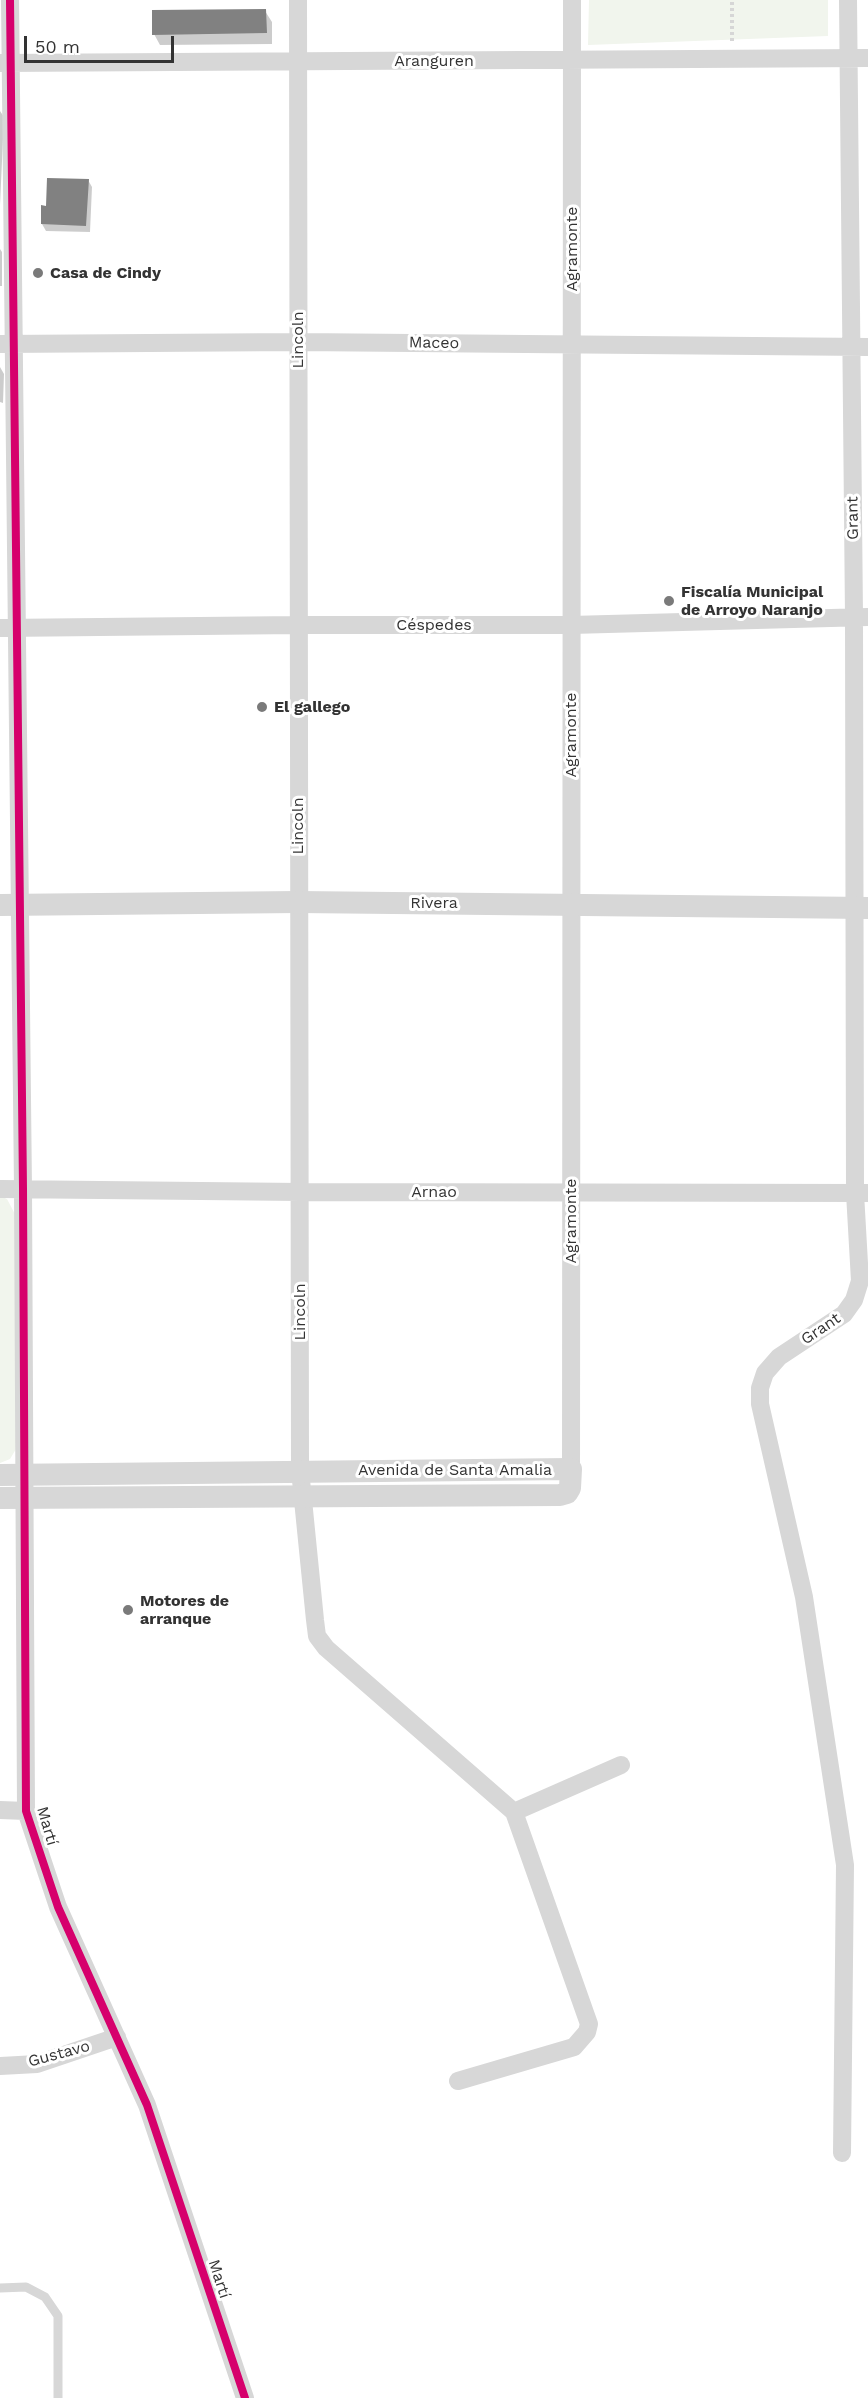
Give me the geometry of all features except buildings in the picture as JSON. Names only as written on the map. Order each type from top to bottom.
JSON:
[{"type":"street","name":"Martí","points":[[10,0],[5,64],[10,905],[23,1188],[26,1811],[58,1907],[147,2105],[245,2398]]},
{"type":"street","name":"Lincoln","points":[[298,0],[300,1470],[315,1620],[317,1636],[326,1648],[514,1812]]},
{"type":"street","name":"Agramonte","points":[[571,1469],[572,0]]},
{"type":"street","name":"Grant","points":[[842,2153],[844,1865],[804,1597],[760,1404],[760,1388],[765,1373],[779,1357],[844,1314],[854,1300],[860,1281],[860,347],[848,59],[848,0]]},
{"type":"street","name":"Aranguren","points":[[5,64],[868,58]]},
{"type":"street","name":"Maceo","points":[[7,344],[298,342],[860,347]]},
{"type":"street","name":"Céspedes","points":[[8,628],[571,625],[861,617]]},
{"type":"street","name":"Rivera","points":[[10,905],[298,902],[861,908]]},
{"type":"street","name":"Arnao","points":[[0,1189],[861,1193]]},
{"type":"street","name":"Avenida de Santa Amalia","points":[[0,1475],[300,1470],[571,1469],[570,1488],[567,1493],[560,1495],[0,1498]]},
{"type":"street","points":[[458,2081],[574,2047],[587,2032],[589,2024],[514,1812],[621,1765]]},
{"type":"street","points":[[0,1810],[26,1811]]},
{"type":"street","name":"Gustavo","points":[[0,2066],[37,2064],[117,2037]]},
{"type":"lane","points":[[0,2288],[26,2287],[45,2297],[58,2316],[58,2398]]},
{"type":"path","points":[[732,0],[732,60]]},
{"type":"shaded area","points":[[589,0],[828,0],[828,36],[588,45]]},
{"type":"shaded area","points":[[0,1196],[7,1199],[17,1218],[19,1444],[10,1459],[0,1463]]},
{"type":"cycle path","points":[[10,0],[23,1188],[26,1811],[58,1907],[147,2105],[245,2398]]},
{"type":"place","name":"Casa de Cindy","points":[[38,273]]},
{"type":"place","name":"Fiscalía Municipal de Arroyo Naranjo","points":[[669,601]]},
{"type":"place","name":"El gallego","points":[[262,707]]},
{"type":"place","name":"Motores de arranque","points":[[128,1610]]}]
